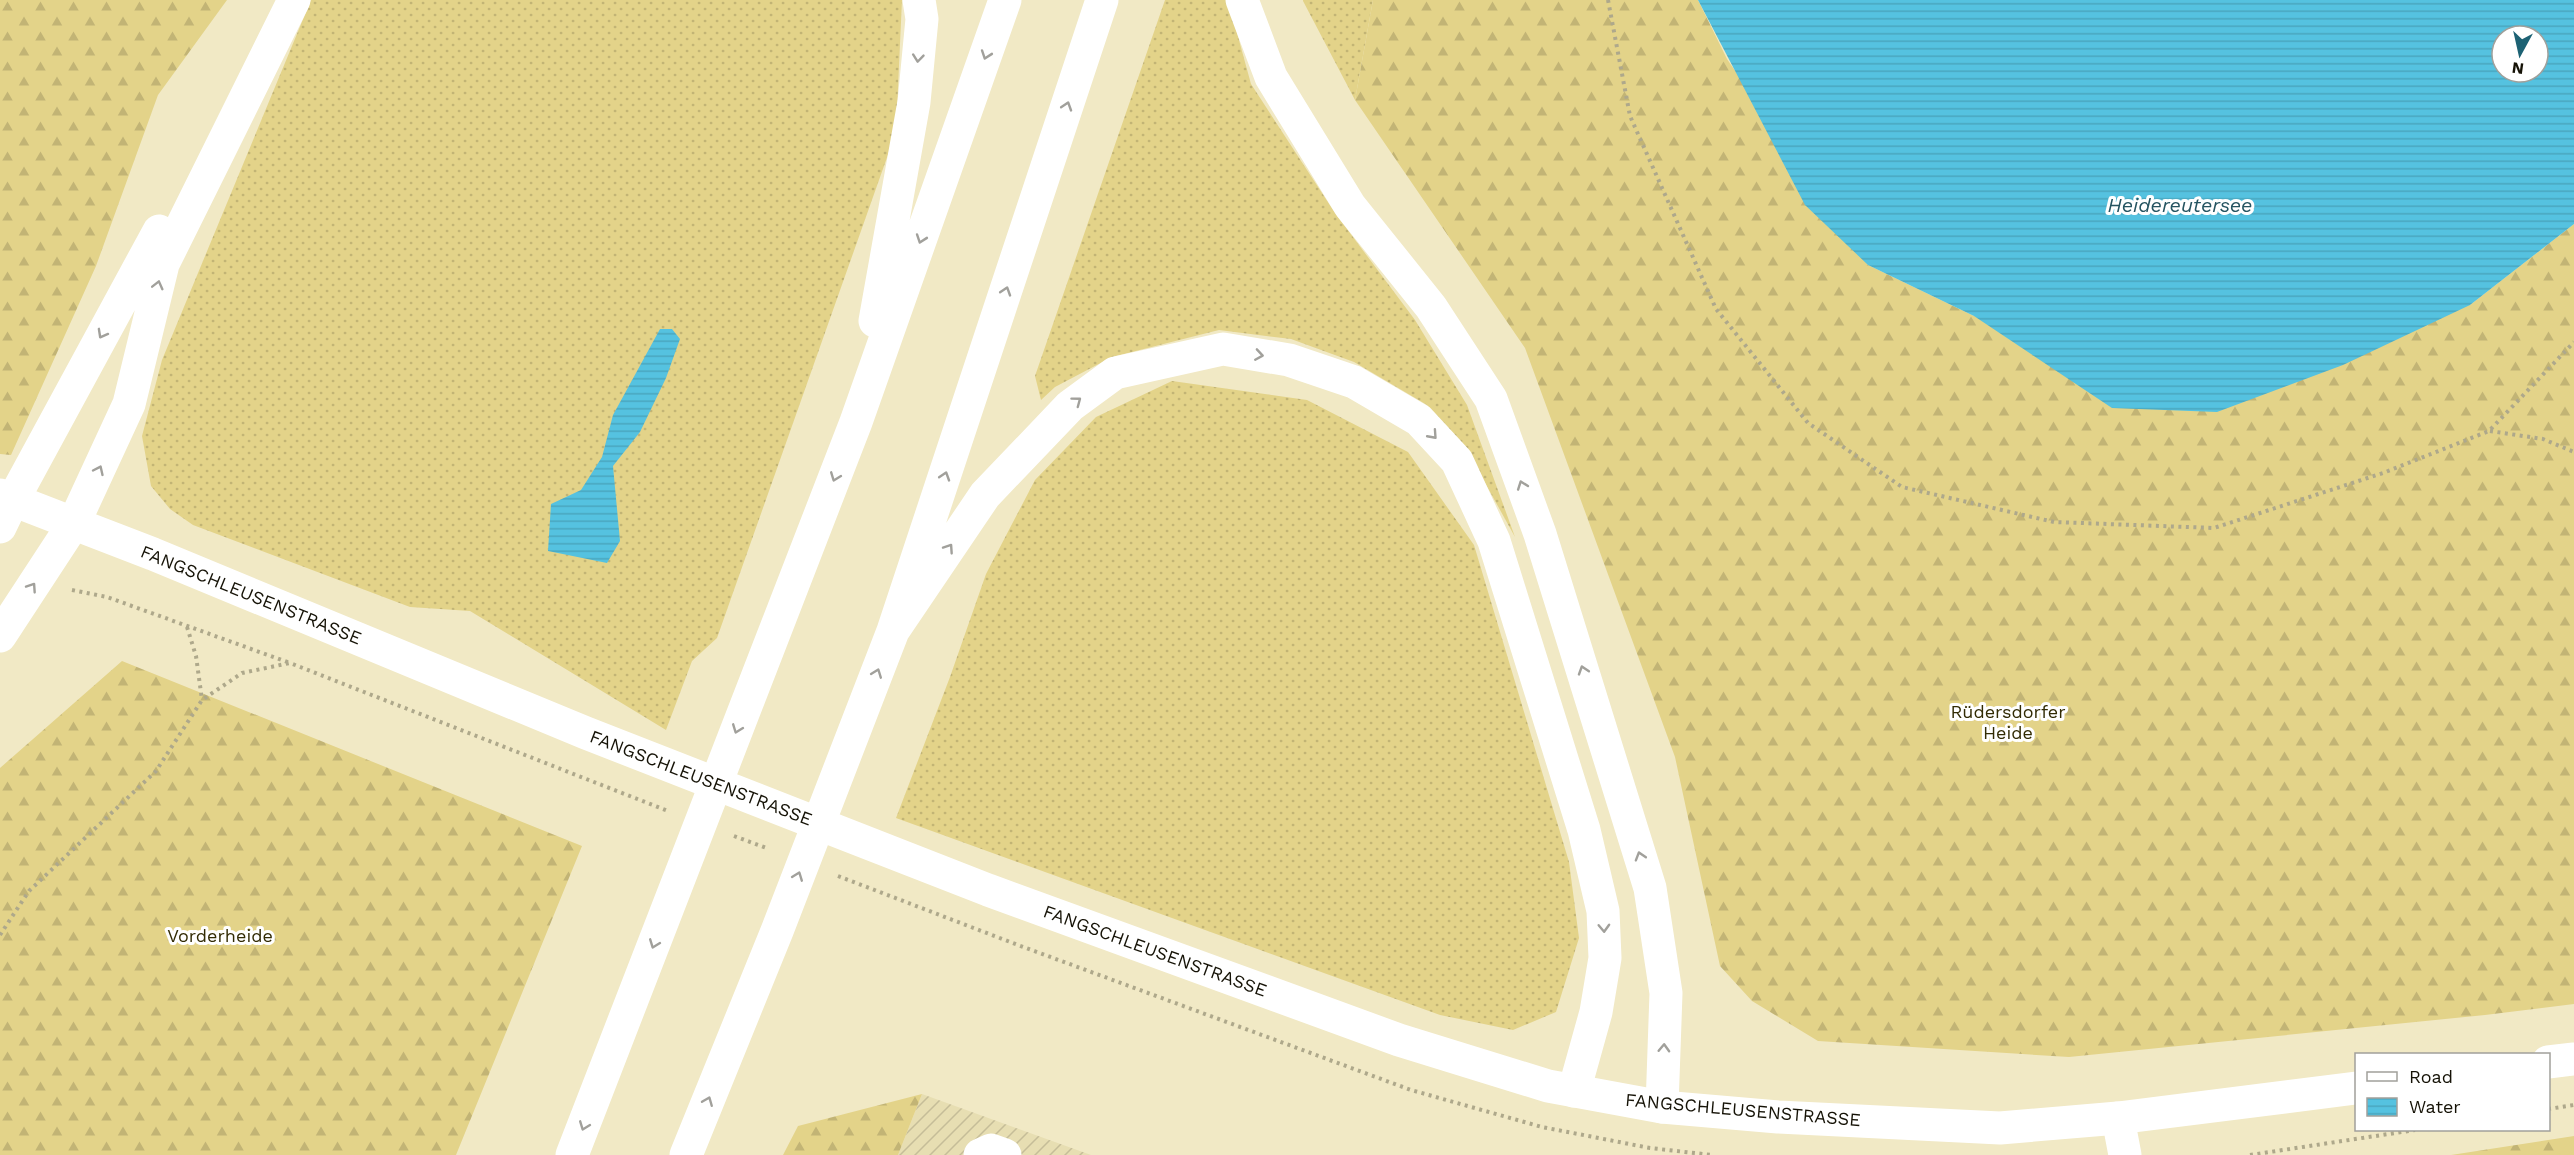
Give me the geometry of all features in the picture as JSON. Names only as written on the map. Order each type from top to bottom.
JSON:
[{"type":"main road","points":[[4,508],[212,134],[277,0]]},
{"type":"main road","points":[[0,636],[74,523],[129,404],[163,264],[294,0]]},
{"type":"main road","points":[[856,422],[909,135],[922,19],[919,0]]},
{"type":"main road","points":[[573,1155],[856,422],[1005,0]]},
{"type":"main road","points":[[686,1155],[777,931],[893,631],[1102,0]]},
{"type":"main road","points":[[1242,0],[1271,78],[1350,206],[1431,307],[1491,399],[1540,534],[1650,888],[1666,993],[1662,1107]]},
{"type":"main road","points":[[893,631],[985,495],[1070,406],[1114,373],[1223,349],[1289,360],[1354,382],[1419,420],[1456,461],[1494,541],[1565,764],[1603,911],[1605,958],[1596,1012],[1575,1091]]},
{"type":"main road","name":"FANGSCHLEUSENSTRASSE","points":[[4,508],[74,523],[586,733],[988,890],[1399,1040],[1548,1086],[1662,1107],[1778,1117],[2000,1128],[2118,1118],[2355,1088]]},
{"type":"main road","points":[[2550,1062],[2574,1059]]},
{"type":"main road","points":[[2118,1118],[2125,1155]]},
{"type":"main road","points":[[980,1155],[991,1150],[1005,1155]]},
{"type":"path","points":[[1608,0],[1630,116],[1716,309],[1808,423],[1902,487],[2054,522],[2214,528],[2383,472],[2489,431],[2574,342]]},
{"type":"path","points":[[2489,431],[2543,439],[2574,452]]},
{"type":"path","points":[[36,582],[106,597],[290,663]]},
{"type":"path","points":[[0,935],[29,891],[156,771],[202,700],[195,656],[187,626]]},
{"type":"path","points":[[2550,1109],[2574,1105]]},
{"type":"path","points":[[2250,1155],[2408,1131]]},
{"type":"shaded area","points":[[922,1094],[1091,1155],[898,1155]]},
{"type":"green space","points":[[0,0],[227,0],[158,95],[96,266],[11,455],[0,454]]},
{"type":"green space","points":[[311,0],[902,0],[896,132],[717,638],[692,661],[666,730],[470,611],[410,607],[193,525],[170,509],[151,486],[142,436],[162,360]]},
{"type":"green space","points":[[1165,0],[1228,0],[1251,84],[1335,213],[1415,320],[1467,405],[1515,537],[1484,481],[1427,405],[1354,362],[1291,339],[1219,330],[1112,357],[1055,387],[1041,400],[1035,376]]},
{"type":"green space","points":[[1373,0],[1355,100],[1303,1]]},
{"type":"green space","name":"Rüdersdorfer Heide","points":[[1373,0],[1698,0],[1727,59],[1868,265],[1974,316],[2470,305],[2574,224],[2574,1004],[2069,1057],[1818,1041],[1752,1001],[1720,966],[1675,757],[1525,348],[1355,100]]},
{"type":"green space","points":[[1172,381],[1307,400],[1408,452],[1474,545],[1569,862],[1579,938],[1556,1012],[1513,1030],[1440,1015],[896,818],[950,677],[986,574],[1035,480],[1096,417]]},
{"type":"green space","name":"Vorderheide","points":[[122,661],[582,846],[456,1155],[0,1155],[0,768]]},
{"type":"green space","points":[[922,1094],[898,1155],[783,1155],[798,1126]]},
{"type":"green space","points":[[2574,1136],[2574,1155],[2451,1155]]},
{"type":"water","name":"Heidereutersee","points":[[1698,0],[2574,0],[2574,224],[2470,305],[2343,365],[2217,412],[2112,408],[1974,316],[1868,265],[1805,205]]},
{"type":"water","points":[[660,329],[672,329],[680,339],[666,378],[640,432],[613,466],[620,541],[607,563],[548,551],[551,504],[581,490],[602,457],[613,415]]}]
